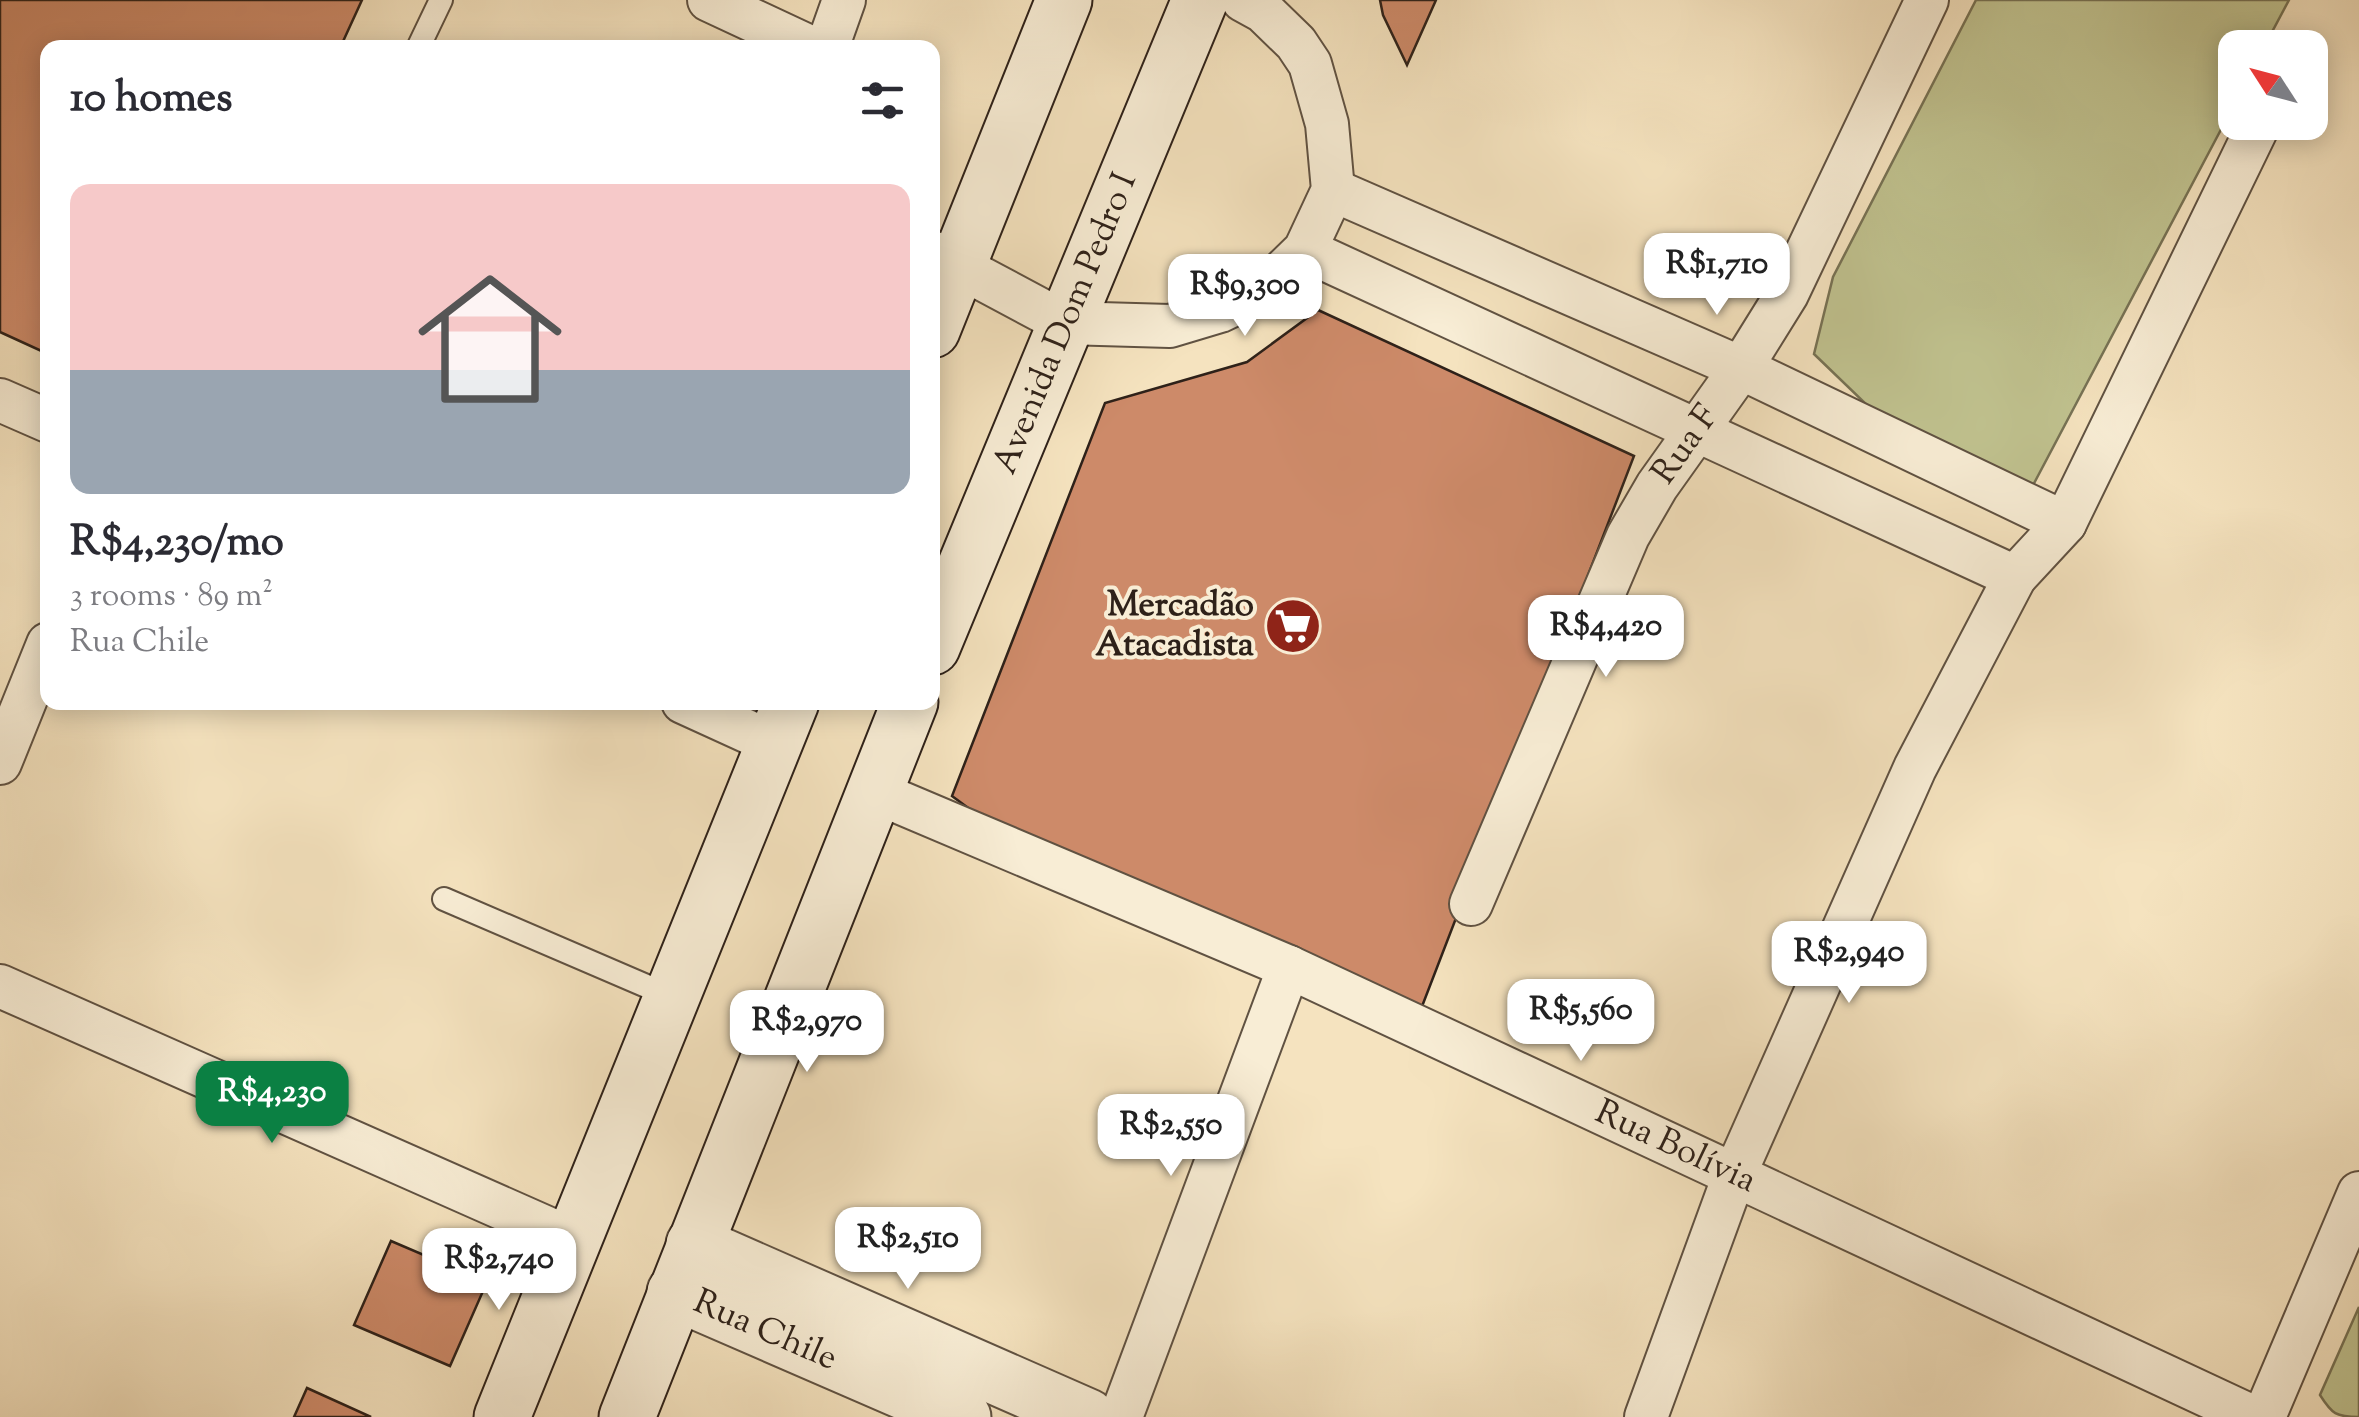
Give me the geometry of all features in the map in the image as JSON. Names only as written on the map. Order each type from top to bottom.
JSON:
[{"type":"main road","points":[[940,286],[945,258],[1064,0]]},
{"type":"main road","name":"Avenida Dom Pedro I","points":[[940,628],[1200,0]]},
{"type":"main road","points":[[626,1417],[907,710]]},
{"type":"main road","points":[[502,1417],[783,723]]},
{"type":"main road","name":"Rua Chile","points":[[684,1268],[963,1417]]},
{"type":"main road","name":"Rua Chile","points":[[684,1268],[1088,1417]]},
{"type":"street","points":[[709,0],[795,40]]},
{"type":"street","points":[[830,40],[844,0]]},
{"type":"street","points":[[945,258],[1065,323],[1170,326],[1264,290],[1304,250],[1333,190],[1327,124],[1310,64],[1285,32],[1263,11],[1243,0]]},
{"type":"street","name":"Rua F","points":[[1471,904],[1628,536],[1657,486],[1741,368],[1787,294],[1927,0]]},
{"type":"street","points":[[1646,1417],[1734,1176],[1915,768],[2015,577],[2066,522],[2251,140]]},
{"type":"street","points":[[1333,190],[1741,368],[2066,522]]},
{"type":"street","points":[[1304,250],[2015,577]]},
{"type":"street","points":[[0,400],[40,418]]},
{"type":"street","points":[[0,763],[40,664]]},
{"type":"street","points":[[721,710],[783,723]]},
{"type":"street","name":"Rua Bolívia","points":[[873,791],[1289,967],[2253,1417]]},
{"type":"street","points":[[1121,1417],[1289,967]]},
{"type":"street","points":[[0,986],[574,1240]]},
{"type":"street","points":[[2264,1417],[2359,1193]]},
{"type":"lane","points":[[422,40],[440,0]]},
{"type":"lane","points":[[444,899],[672,997]]},
{"type":"green space","points":[[1976,0],[2289,0],[2273,30],[2218,30],[2218,135],[2031,489],[1872,410],[1814,354],[1833,277]]},
{"type":"green space","points":[[2359,1307],[2359,1417],[2335,1413],[2320,1395]]},
{"type":"building","points":[[0,0],[362,0],[344,40],[40,40],[40,350],[0,332]]},
{"type":"building","points":[[1380,0],[1436,0],[1407,65],[1383,15]]},
{"type":"building","name":"Mercadão Atacadista","points":[[1318,310],[1634,456],[1421,1009],[971,810],[952,796],[1105,403],[1247,362]]},
{"type":"building","points":[[391,1241],[487,1282],[450,1366],[354,1325]]},
{"type":"building","points":[[307,1388],[371,1417],[294,1417]]},
{"type":"place","name":"Mercadão Atacadista","points":[[1293,626]]}]
